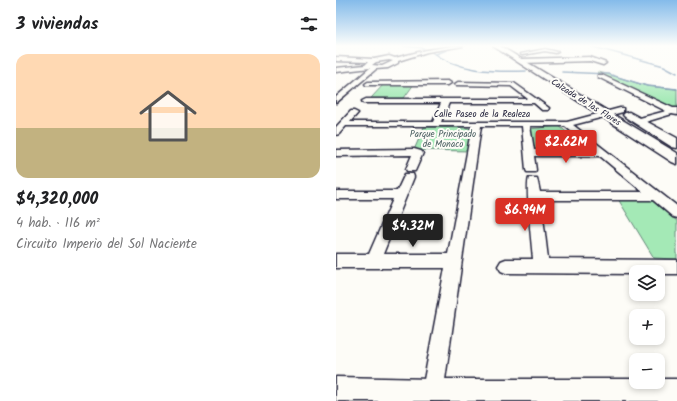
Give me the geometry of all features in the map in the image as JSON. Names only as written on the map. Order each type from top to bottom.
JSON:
[{"type":"street","points":[[336,70],[352,69],[370,65]]},
{"type":"street","points":[[336,100],[372,65]]},
{"type":"street","name":"Calzada de las Flores","points":[[537,65],[606,114],[677,159]]},
{"type":"street","name":"Calzada de las Flores","points":[[539,65],[677,144]]},
{"type":"street","points":[[600,76],[675,111]]},
{"type":"street","points":[[336,132],[368,98],[413,92],[448,83]]},
{"type":"street","points":[[368,84],[382,84],[446,101],[512,84],[544,108]]},
{"type":"street","points":[[376,90],[382,84]]},
{"type":"street","points":[[458,84],[485,92],[533,101]]},
{"type":"street","points":[[436,124],[446,101]]},
{"type":"street","name":"Calle Paseo de la Realeza","points":[[343,124],[567,124],[620,110]]},
{"type":"street","points":[[639,121],[675,111]]},
{"type":"street","points":[[431,398],[477,124]]},
{"type":"street","points":[[526,124],[541,266]]},
{"type":"street","points":[[567,124],[677,213]]},
{"type":"street","points":[[336,153],[418,153],[373,261]]},
{"type":"street","points":[[529,153],[602,153]]},
{"type":"street","points":[[336,195],[401,195]]},
{"type":"street","points":[[534,196],[656,196]]},
{"type":"street","points":[[336,261],[454,261]]},
{"type":"street","points":[[506,266],[677,267]]},
{"type":"street","points":[[336,392],[431,398],[677,394]]},
{"type":"green space","points":[[597,72],[647,86],[677,89],[677,108],[672,110],[601,76]]},
{"type":"green space","points":[[384,84],[414,84],[404,98],[371,98]]},
{"type":"green space","points":[[559,126],[588,149],[533,150],[529,129]]},
{"type":"green space","name":"Parque Principado de Monaco","points":[[424,127],[469,128],[472,132],[470,151],[414,150]]},
{"type":"green space","points":[[618,199],[650,199],[677,221],[677,259],[654,258]]},
{"type":"waterway","points":[[458,65],[489,71],[526,71]]},
{"type":"waterway","points":[[659,65],[677,73]]},
{"type":"waterway","points":[[562,72],[608,74],[647,86],[677,89]]}]
